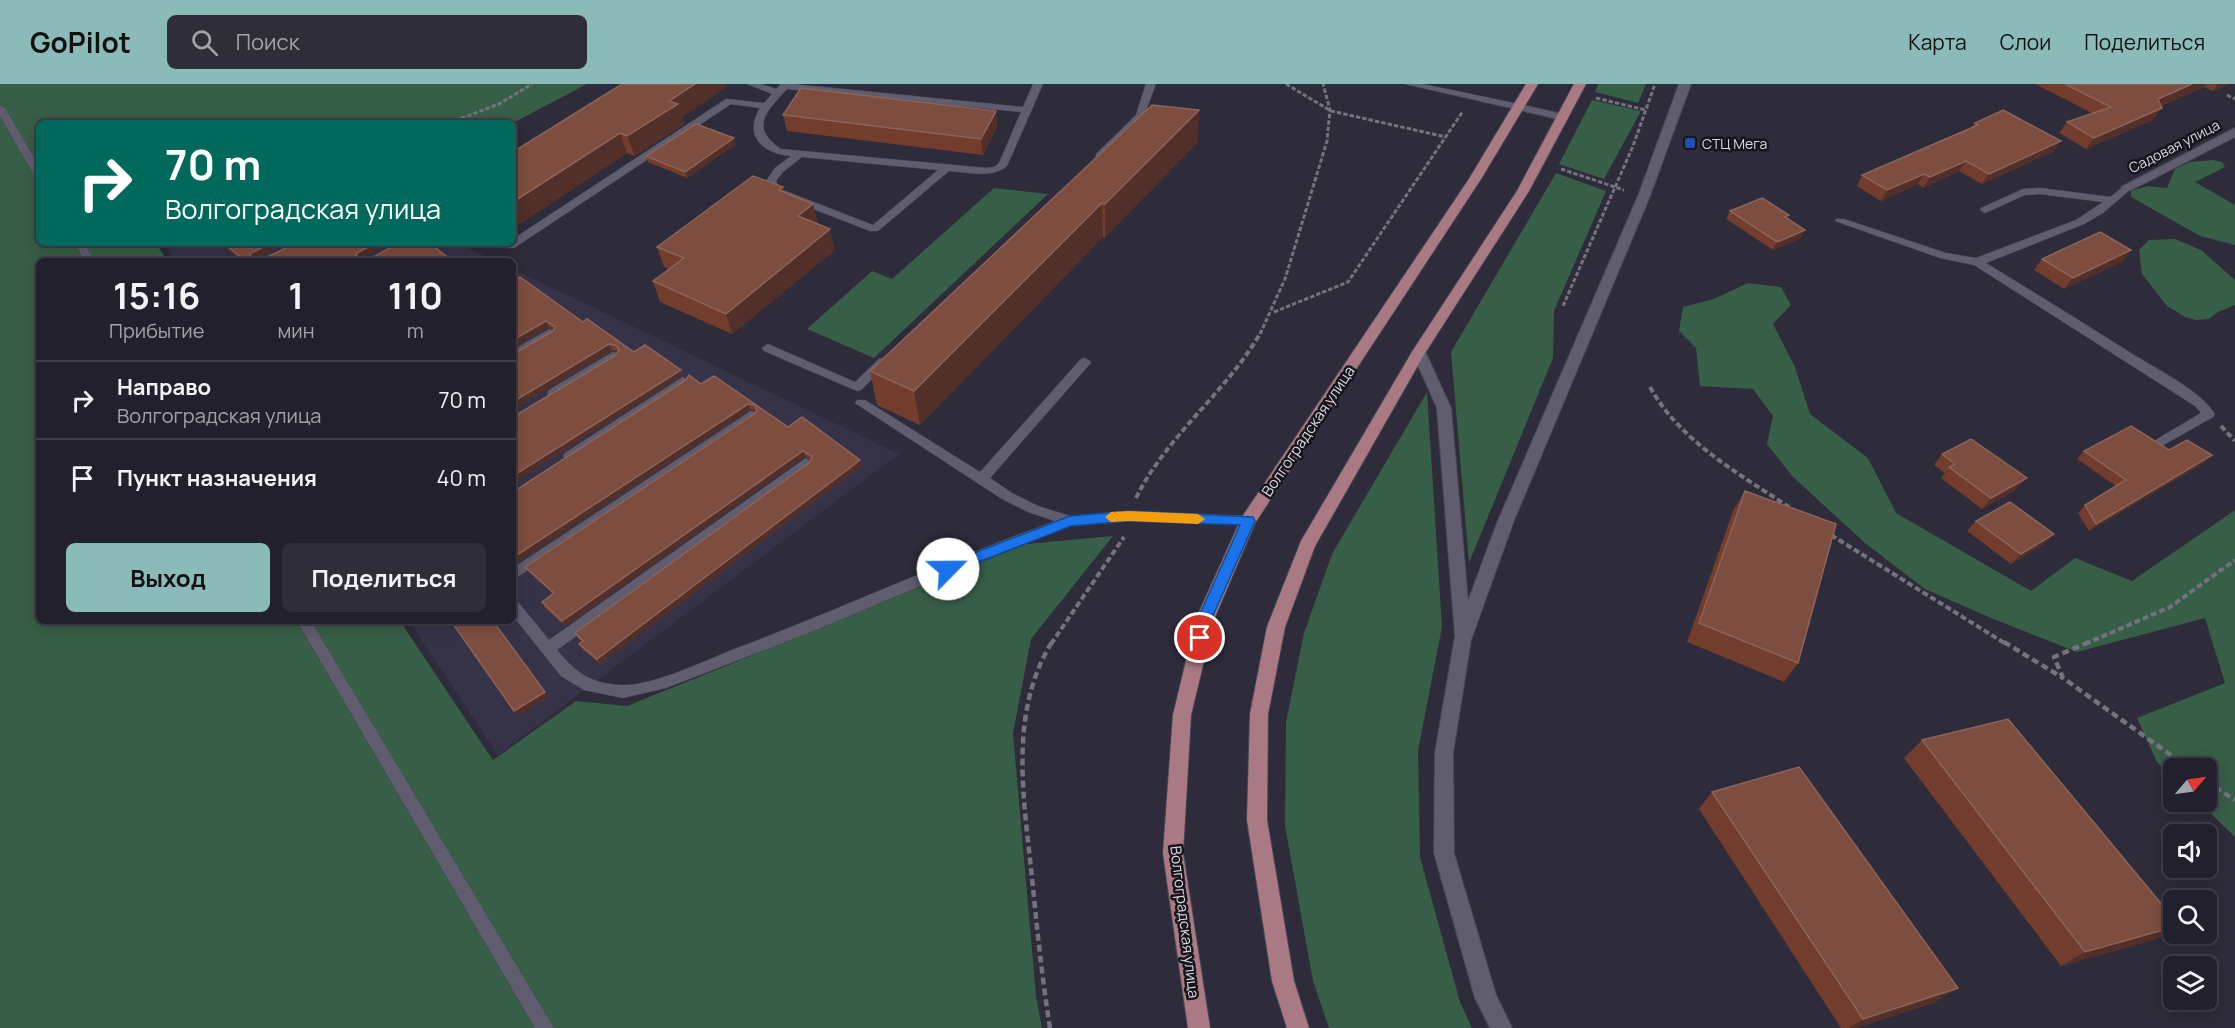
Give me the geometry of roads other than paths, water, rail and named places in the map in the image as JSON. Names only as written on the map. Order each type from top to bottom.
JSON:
[{"type":"main road","name":"Волгоградская улица","points":[[1199,1028],[1173,853],[1182,716],[1205,618],[1248,521],[1475,179],[1532,84]]},
{"type":"main road","points":[[1298,1028],[1283,981],[1257,820],[1259,714],[1276,627],[1307,545],[1419,352],[1523,191],[1580,84]]},
{"type":"main road","points":[[1501,1028],[1486,998],[1444,853],[1444,753],[1462,640],[1505,523],[1644,196],[1684,84]]},
{"type":"main road","points":[[1519,107],[1562,117]]},
{"type":"main road","name":"Садовая улица","points":[[2127,187],[2235,132]]},
{"type":"main road","points":[[1419,352],[1444,408],[1462,640]]},
{"type":"lane","points":[[752,84],[1027,110]]},
{"type":"lane","points":[[783,88],[766,106],[760,117],[757,132],[763,143],[778,152],[986,171],[997,169],[1003,164],[1038,84]]},
{"type":"lane","points":[[1088,166],[1140,116],[1151,84]]},
{"type":"lane","points":[[1410,84],[1519,107]]},
{"type":"lane","points":[[516,242],[729,100],[766,106]]},
{"type":"lane","points":[[0,108],[36,170]]},
{"type":"lane","points":[[799,155],[779,170],[771,182],[776,191],[874,229],[946,168]]},
{"type":"lane","points":[[1977,262],[2080,222],[2127,187]]},
{"type":"lane","points":[[1985,210],[2023,192],[2040,190],[2112,200]]},
{"type":"lane","points":[[1840,221],[1944,256],[1977,262],[2147,368],[2210,414],[2158,444]]},
{"type":"lane","points":[[516,353],[550,333]]},
{"type":"lane","points":[[768,348],[857,387],[891,354]]},
{"type":"lane","points":[[543,399],[613,356]]},
{"type":"lane","points":[[982,478],[1085,362]]},
{"type":"lane","points":[[553,466],[683,381]]},
{"type":"lane","points":[[861,404],[982,478],[1007,496],[1033,509],[1070,521]]},
{"type":"lane","points":[[516,573],[752,415]]},
{"type":"lane","points":[[548,648],[806,463]]},
{"type":"lane","points":[[516,610],[566,672],[589,686],[623,692],[661,684],[806,628],[1009,543],[1070,521],[1129,516],[1248,521]]},
{"type":"lane","points":[[306,624],[545,1028]]},
{"type":"place","name":"СТЦ Мега","points":[[1690,143]]}]
